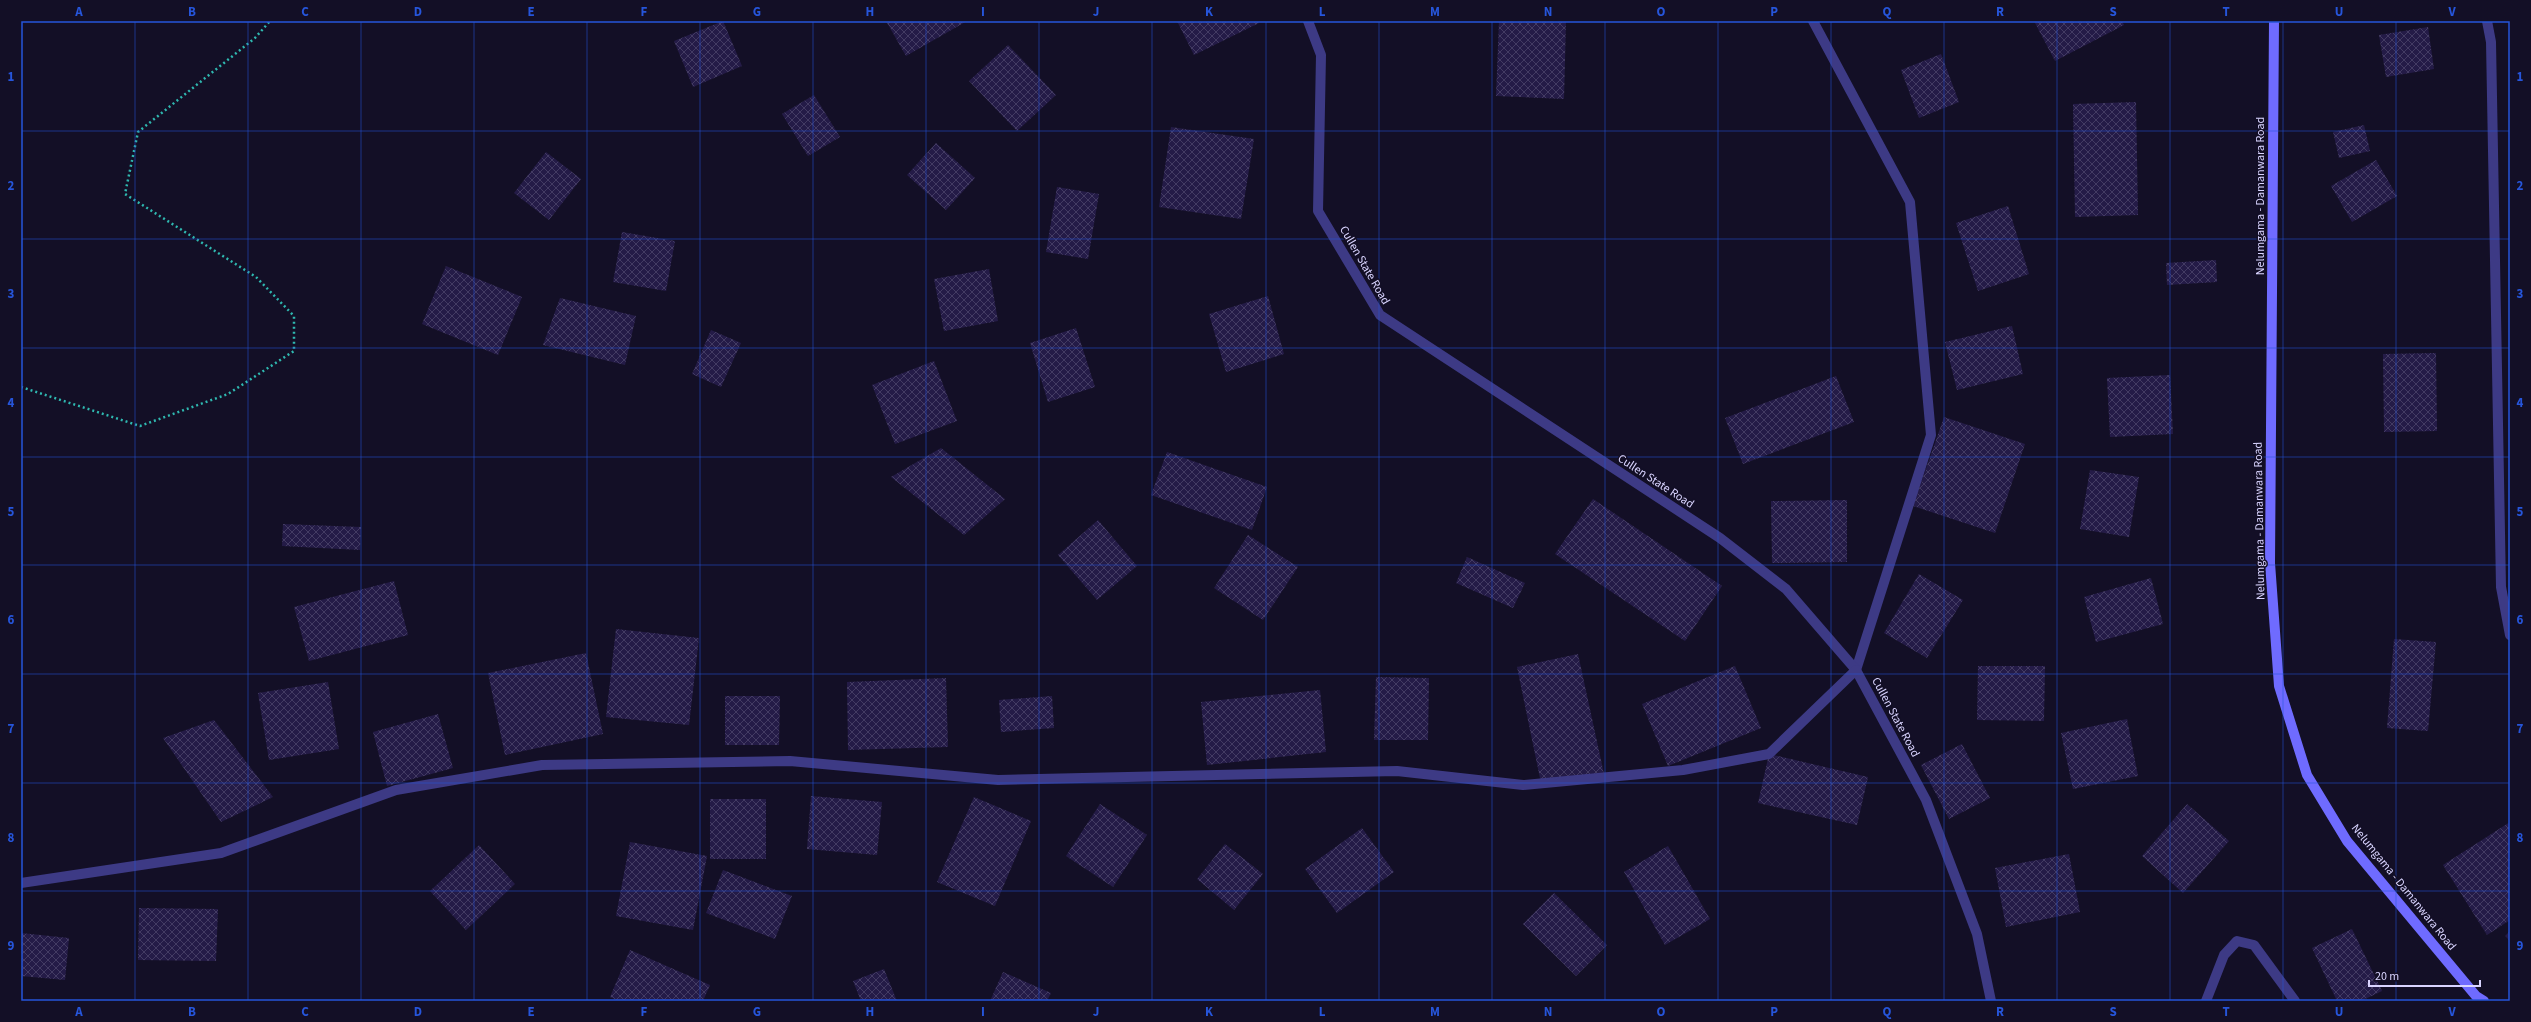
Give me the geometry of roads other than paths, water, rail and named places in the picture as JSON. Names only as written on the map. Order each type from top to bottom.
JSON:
[{"type":"street","name":"Cullen State Road","points":[[1308,21],[1321,55],[1318,211],[1380,315],[1720,538],[1786,589],[1856,670],[1926,800],[1977,934],[1991,1001]]},
{"type":"street","points":[[21,883],[221,853],[396,790],[542,765],[790,761],[998,780],[1397,771],[1523,785],[1683,770],[1769,754],[1856,670],[1931,435],[1910,202],[1813,21]]},
{"type":"street","name":"Nelumgama - Damanwara Road","points":[[2274,21],[2270,563],[2280,686],[2306,775],[2347,841],[2476,996],[2484,1001]]},
{"type":"street","points":[[2487,21],[2491,42],[2501,587],[2510,635]]},
{"type":"street","points":[[2206,1001],[2224,955],[2237,941],[2254,945],[2295,1001]]}]
